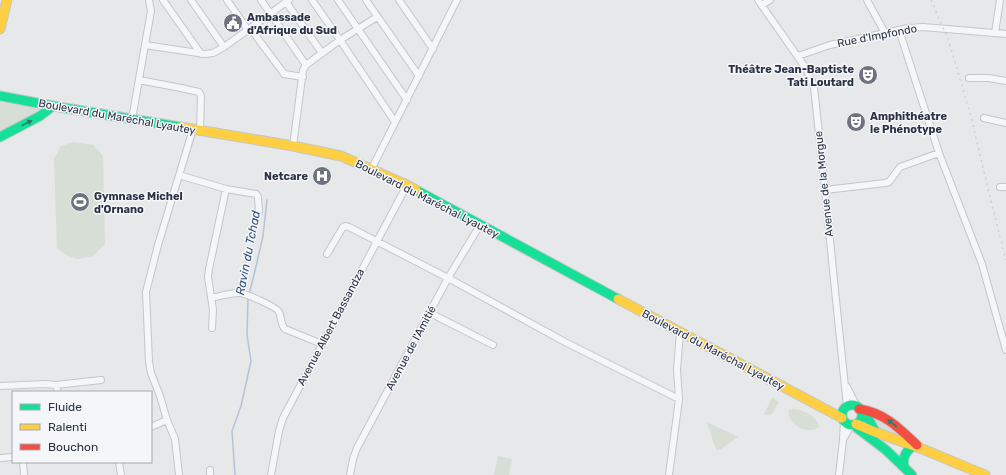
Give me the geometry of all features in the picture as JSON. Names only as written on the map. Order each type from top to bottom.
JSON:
[{"type":"main road","points":[[0,29],[7,0]]},
{"type":"main road","name":"Boulevard du Maréchal Lyautey","points":[[0,96],[293,146],[341,156],[352,160],[407,185],[818,406],[848,418]]},
{"type":"main road","points":[[0,137],[40,116],[53,106]]},
{"type":"main road","points":[[848,418],[852,405],[859,409],[869,419],[886,450]]},
{"type":"main road","points":[[848,418],[860,420],[861,417],[859,409]]},
{"type":"main road","points":[[859,409],[880,414],[894,424],[916,447]]},
{"type":"main road","points":[[848,418],[875,432],[985,475]]},
{"type":"main road","points":[[848,418],[904,466],[912,475]]},
{"type":"main road","points":[[904,466],[902,461],[905,452],[916,447]]},
{"type":"street","points":[[132,119],[151,10],[150,3],[157,0]]},
{"type":"street","points":[[162,0],[201,54]]},
{"type":"street","points":[[191,0],[224,47]]},
{"type":"street","points":[[227,0],[282,72],[284,74],[303,77]]},
{"type":"street","points":[[261,0],[306,65]]},
{"type":"street","points":[[312,0],[395,122]]},
{"type":"street","points":[[338,0],[407,100]]},
{"type":"street","points":[[366,0],[419,76]]},
{"type":"street","points":[[399,0],[433,49]]},
{"type":"street","points":[[372,168],[457,0]]},
{"type":"street","points":[[760,3],[770,0]]},
{"type":"street","points":[[867,0],[885,33]]},
{"type":"street","points":[[995,33],[1001,0]]},
{"type":"street","points":[[145,45],[201,54],[213,53],[224,47],[287,1],[322,53]]},
{"type":"street","name":"Avenue de la Morgue","points":[[760,3],[798,56],[809,74],[814,87],[848,418],[843,440],[839,475]]},
{"type":"street","points":[[293,146],[304,68],[340,40],[377,17]]},
{"type":"street","name":"Rue d'Impfondo","points":[[798,56],[830,45],[908,28],[1006,34]]},
{"type":"street","points":[[899,30],[939,153],[982,264],[1006,350]]},
{"type":"street","points":[[968,78],[989,78],[1006,81]]},
{"type":"street","points":[[139,80],[199,92],[201,96],[196,130],[179,175],[158,245],[146,292],[149,362],[151,373],[175,439],[179,475]]},
{"type":"street","points":[[984,118],[1006,123]]},
{"type":"street","points":[[825,190],[889,182],[900,167],[939,153]]},
{"type":"street","points":[[179,175],[226,189],[256,194],[258,197],[259,211]]},
{"type":"street","name":"Avenue Albert Bassandza","points":[[271,475],[279,431],[283,418],[407,185]]},
{"type":"street","points":[[212,328],[213,310],[208,269],[226,189]]},
{"type":"street","name":"Avenue de l'Amitié","points":[[350,475],[353,459],[358,448],[448,278],[480,225]]},
{"type":"street","points":[[327,254],[342,229],[345,226],[349,227],[448,278],[565,342],[678,399]]},
{"type":"street","points":[[211,298],[238,293],[254,298],[275,307],[280,312],[282,326],[285,329],[322,344]]},
{"type":"street","points":[[430,313],[493,345]]},
{"type":"street","points":[[669,475],[678,399],[677,370],[680,332]]},
{"type":"street","points":[[0,386],[56,385],[101,380]]},
{"type":"street","name":"Avenue de la Morgue","points":[[845,384],[859,409]]},
{"type":"street","points":[[56,385],[58,391]]},
{"type":"street","points":[[152,427],[167,420]]},
{"type":"street","points":[[0,458],[12,457]]},
{"type":"street","points":[[23,463],[24,475]]},
{"type":"street","points":[[119,463],[121,475]]},
{"type":"shaded area","points":[[0,102],[39,109],[40,112],[0,135]]},
{"type":"shaded area","name":"Gymnase Michel d'Ornano","points":[[74,142],[93,145],[103,156],[105,244],[93,256],[77,259],[68,256],[57,248],[54,159],[61,146]]},
{"type":"shaded area","points":[[772,398],[779,402],[772,414],[764,414]]},
{"type":"shaded area","points":[[789,410],[804,411],[811,416],[817,421],[819,425],[818,428],[807,430],[799,427],[790,418]]},
{"type":"shaded area","points":[[869,412],[878,415],[909,440],[876,428]]},
{"type":"shaded area","points":[[707,422],[738,437],[721,449],[717,450]]},
{"type":"shaded area","points":[[498,456],[512,459],[509,475],[494,475]]},
{"type":"waterway","name":"Ravin du Tchad","points":[[249,294],[263,236],[267,200]]},
{"type":"waterway","name":"Ravin du Tchad","points":[[235,475],[232,431],[241,406],[251,361],[247,335],[248,298]]},
{"type":"railway","points":[[931,0],[948,39],[970,113],[1006,260]]},
{"type":"traffic: fast","points":[[0,96],[180,127]]},
{"type":"traffic: fast","points":[[0,137],[40,116],[53,106]]},
{"type":"traffic: fast","points":[[416,190],[618,299]]},
{"type":"traffic: fast","points":[[852,405],[859,408],[862,415],[859,422],[852,425],[845,422],[842,415],[845,408],[852,405]]},
{"type":"traffic: fast","points":[[861,411],[868,418],[876,433]]},
{"type":"traffic: fast","points":[[857,428],[886,450],[912,475]]},
{"type":"traffic: fast","points":[[904,466],[905,454],[913,446]]},
{"type":"traffic: slow","points":[[0,29],[7,0]]},
{"type":"traffic: slow","points":[[180,127],[293,146],[341,156],[416,190]]},
{"type":"traffic: slow","points":[[618,299],[842,418]]},
{"type":"traffic: slow","points":[[856,424],[920,448],[985,475]]},
{"type":"traffic: jam","points":[[859,409],[876,414],[891,422],[917,445]]},
{"type":"place","name":"Ambassade d'Afrique du Sud","points":[[233,23]]},
{"type":"place","name":"Théâtre Jean-Baptiste Tati Loutard","points":[[868,75]]},
{"type":"place","name":"Amphithéatre le Phénotype","points":[[856,122]]},
{"type":"place","name":"Netcare","points":[[322,176]]},
{"type":"place","name":"Gymnase Michel d'Ornano","points":[[80,202]]}]
